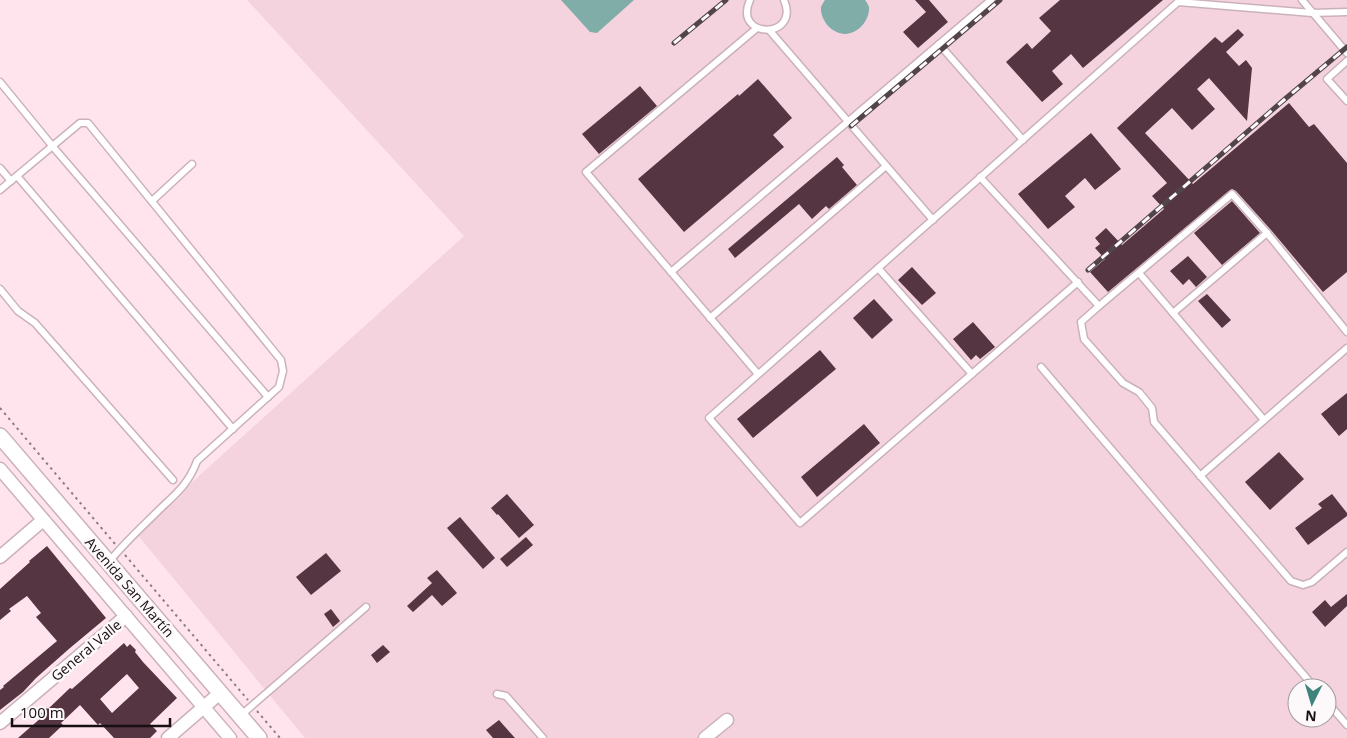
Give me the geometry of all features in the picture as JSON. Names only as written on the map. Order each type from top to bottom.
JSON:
[{"type":"street","name":"Avenida San Martín","points":[[0,436],[259,738]]},
{"type":"street","name":"Avenida San Martín","points":[[0,469],[230,738]]},
{"type":"street","points":[[0,557],[43,520]]},
{"type":"street","name":"General Valle","points":[[0,723],[126,616]]},
{"type":"street","points":[[168,738],[220,693]]},
{"type":"street","points":[[705,738],[727,720]]},
{"type":"lane","points":[[750,0],[747,12],[752,24],[757,28],[770,31],[776,29],[785,19],[787,6],[784,0]]},
{"type":"lane","points":[[671,272],[991,0]]},
{"type":"lane","points":[[1302,0],[1347,53]]},
{"type":"lane","points":[[1078,282],[800,523],[709,418],[1178,2],[1312,13],[1347,12]]},
{"type":"lane","points":[[757,28],[586,172],[758,374]]},
{"type":"lane","points":[[770,31],[932,220]]},
{"type":"lane","points":[[939,44],[1023,140]]},
{"type":"lane","points":[[1347,61],[1327,79],[1347,101]]},
{"type":"lane","points":[[0,82],[268,397]]},
{"type":"lane","points":[[0,190],[80,123],[88,123],[281,360],[283,371],[279,387],[197,461],[185,485],[120,549],[109,563]]},
{"type":"lane","points":[[152,200],[192,164]]},
{"type":"lane","points":[[710,318],[886,166]]},
{"type":"lane","points":[[0,168],[11,181]]},
{"type":"lane","points":[[17,176],[232,429]]},
{"type":"lane","points":[[980,178],[1099,306]]},
{"type":"lane","points":[[1347,332],[1267,233],[1232,194],[1081,322],[1084,339],[1123,383],[1139,392],[1152,408],[1154,422],[1291,581],[1303,585],[1312,582],[1347,552]]},
{"type":"lane","points":[[1173,313],[1267,233]]},
{"type":"lane","points":[[878,268],[972,374]]},
{"type":"lane","points":[[1139,273],[1264,420]]},
{"type":"lane","points":[[0,289],[18,310],[35,323],[173,480]]},
{"type":"lane","points":[[1200,476],[1347,348]]},
{"type":"lane","points":[[1041,367],[1306,678]]},
{"type":"lane","points":[[240,716],[366,607]]},
{"type":"lane","points":[[497,694],[506,696],[543,738]]},
{"type":"lane","points":[[1337,714],[1347,725]]},
{"type":"path","points":[[0,408],[280,738]]},
{"type":"shaded area","points":[[247,0],[1347,0],[1347,738],[305,738],[136,533],[464,236]]},
{"type":"shaded area","points":[[561,0],[634,0],[597,33],[590,32]]},
{"type":"shaded area","points":[[825,0],[865,0],[869,7],[868,17],[859,29],[854,32],[845,34],[836,32],[831,29],[822,17],[821,7]]},
{"type":"building","points":[[915,0],[929,0],[948,22],[918,48],[903,32],[926,12]]},
{"type":"building","points":[[1060,0],[1163,0],[1083,68],[1071,54],[1052,71],[1063,84],[1042,102],[1006,62],[1027,43],[1032,49],[1051,31],[1039,18]]},
{"type":"building","points":[[1238,29],[1244,35],[1226,52],[1239,66],[1246,60],[1252,68],[1247,121],[1209,78],[1197,89],[1215,109],[1192,130],[1172,108],[1145,133],[1193,184],[1289,103],[1309,127],[1314,124],[1347,163],[1347,272],[1323,292],[1271,230],[1236,191],[1232,189],[1108,292],[1090,272],[1105,259],[1095,248],[1100,244],[1095,238],[1106,228],[1122,245],[1164,209],[1152,196],[1167,183],[1117,128],[1215,37],[1222,43]]},
{"type":"building","points":[[758,79],[792,118],[773,135],[784,147],[684,232],[638,179]]},
{"type":"building","points":[[640,86],[657,106],[599,154],[582,134]]},
{"type":"building","points":[[1091,133],[1121,169],[1095,190],[1085,178],[1065,196],[1075,207],[1048,229],[1018,194]]},
{"type":"building","points":[[837,157],[844,165],[842,167],[857,185],[829,209],[826,206],[812,219],[799,204],[735,258],[728,249]]},
{"type":"building","points":[[1232,201],[1260,233],[1222,265],[1194,233]]},
{"type":"building","points":[[1188,256],[1207,277],[1196,287],[1189,279],[1183,285],[1170,271]]},
{"type":"building","points":[[912,267],[936,293],[922,305],[898,280]]},
{"type":"building","points":[[1207,294],[1231,320],[1222,328],[1198,301]]},
{"type":"building","points":[[874,299],[893,320],[872,339],[853,318]]},
{"type":"building","points":[[973,322],[995,347],[980,359],[976,355],[971,360],[953,339]]},
{"type":"building","points":[[820,350],[836,369],[753,438],[737,419]]},
{"type":"building","points":[[1347,393],[1347,429],[1339,436],[1321,414]]},
{"type":"building","points":[[864,424],[880,443],[817,497],[801,477]]},
{"type":"building","points":[[1279,452],[1304,479],[1270,510],[1245,482]]},
{"type":"building","points":[[507,494],[534,525],[519,538],[491,508]]},
{"type":"building","points":[[1332,494],[1347,513],[1347,516],[1308,545],[1295,528],[1322,508],[1318,504]]},
{"type":"building","points":[[460,517],[495,558],[483,569],[447,528]]},
{"type":"building","points":[[526,537],[533,545],[507,567],[500,559]]},
{"type":"building","points":[[47,546],[106,618],[0,710],[0,690],[3,686],[57,641],[36,617],[41,613],[27,596],[9,609],[11,611],[0,620],[0,589]]},
{"type":"building","points":[[326,553],[341,571],[311,595],[296,577]]},
{"type":"building","points":[[437,570],[457,593],[442,606],[432,595],[413,612],[407,606],[432,583],[427,578]]},
{"type":"building","points":[[1347,594],[1347,606],[1325,627],[1312,612],[1325,600],[1331,607]]},
{"type":"building","points":[[331,609],[340,621],[333,627],[324,614]]},
{"type":"building","points":[[124,643],[127,647],[130,644],[136,650],[135,652],[143,662],[177,698],[150,724],[157,731],[150,738],[114,738],[100,723],[98,725],[80,705],[61,723],[63,725],[49,738],[18,738],[42,717],[40,714],[70,688],[72,689]],"holes":[[[127,674],[139,688],[112,713],[100,699]]]},
{"type":"building","points":[[383,645],[390,652],[377,663],[371,655]]},
{"type":"building","points":[[499,720],[515,738],[493,738],[486,730]]},
{"type":"railway","points":[[674,43],[726,0]]},
{"type":"railway","points":[[851,126],[1000,0]]},
{"type":"railway","points":[[1088,270],[1347,47]]}]
